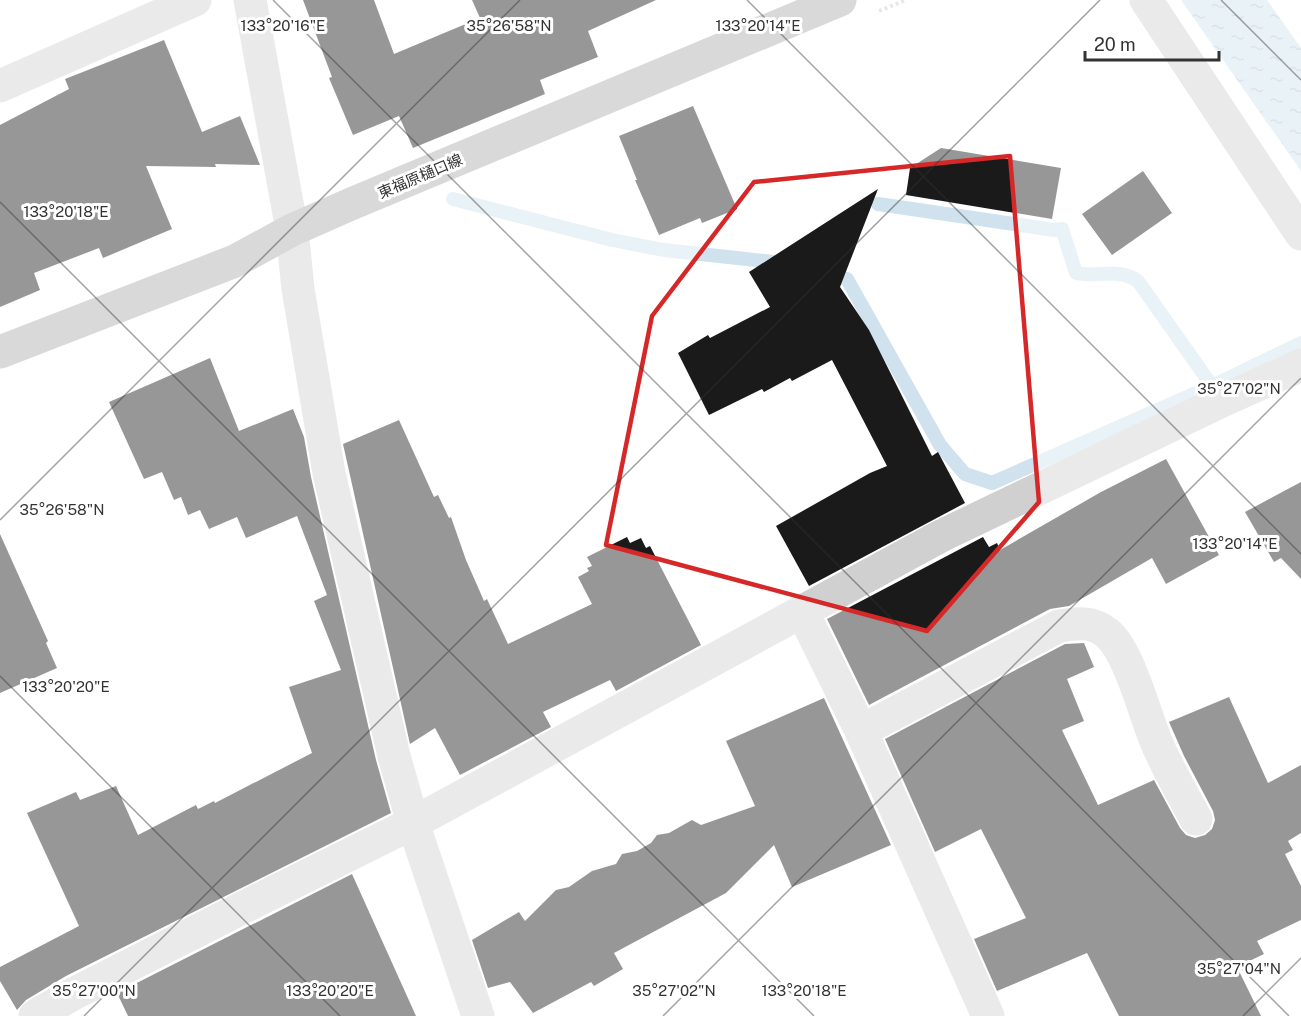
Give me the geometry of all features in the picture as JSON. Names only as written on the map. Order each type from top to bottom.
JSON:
[{"type":"main road","name":"東福原樋口線","points":[[0,352],[235,261],[292,230],[840,0]]},
{"type":"street","points":[[0,86],[195,0]]},
{"type":"street","points":[[250,0],[292,230],[297,289],[329,473],[394,756],[413,823],[478,1016]]},
{"type":"street","points":[[1146,0],[1301,234]]},
{"type":"street","points":[[35,1016],[75,993],[413,823],[941,536],[1301,365]]},
{"type":"street","points":[[803,612],[861,731],[988,1016]]},
{"type":"street","points":[[861,731],[1059,626],[1077,622],[1095,626],[1107,633],[1121,648],[1158,747],[1196,819]]},
{"type":"highlighted area","points":[[1010,156],[1039,502],[927,631],[606,545],[652,316],[754,182]]},
{"type":"water","points":[[1181,0],[1267,0],[1301,48],[1301,171]]},
{"type":"building","points":[[303,0],[374,0],[394,54],[480,18],[472,0],[656,0],[588,31],[598,57],[540,80],[545,94],[413,148],[399,116],[353,135],[329,78],[332,77]]},
{"type":"building","points":[[164,40],[202,132],[240,116],[260,165],[146,166],[172,229],[103,258],[99,248],[34,273],[40,290],[0,307],[0,125],[69,89],[65,79]]},
{"type":"building","points":[[693,106],[737,209],[702,223],[700,218],[659,235],[619,136]]},
{"type":"building","points":[[941,148],[1061,168],[1052,219],[906,195],[910,168]]},
{"type":"building","points":[[1143,171],[1172,213],[1112,255],[1082,214]]},
{"type":"building","points":[[878,189],[840,287],[869,330],[932,456],[938,452],[965,503],[809,586],[776,526],[870,473],[887,466],[832,360],[792,381],[790,378],[764,392],[762,389],[709,415],[678,353],[708,335],[710,338],[770,307],[749,272]]},
{"type":"building","points":[[210,358],[239,431],[293,409],[304,437],[311,477],[376,760],[391,813],[66,976],[26,1000],[17,1010],[0,981],[0,967],[79,926],[27,813],[76,792],[80,800],[116,786],[138,835],[196,805],[198,809],[214,801],[215,803],[312,753],[289,687],[341,670],[314,601],[327,595],[297,516],[246,538],[237,517],[209,529],[200,510],[188,515],[181,497],[174,500],[162,472],[144,479],[109,402]]},
{"type":"building","points":[[399,420],[434,497],[438,495],[449,518],[451,517],[484,601],[487,599],[508,644],[592,604],[578,577],[589,571],[587,568],[592,566],[587,557],[627,537],[630,543],[641,538],[646,548],[650,546],[701,645],[616,691],[610,680],[543,712],[551,727],[460,775],[435,728],[410,744],[343,444]]},
{"type":"building","points":[[1166,459],[1219,555],[1166,584],[1152,558],[1069,606],[1050,609],[869,705],[827,619],[983,537],[989,547],[997,543],[1000,550],[1101,492]]},
{"type":"building","points":[[1301,482],[1301,579],[1281,558],[1274,562],[1245,512]]},
{"type":"building","points":[[0,534],[48,641],[46,643],[57,668],[0,693]]},
{"type":"building","points":[[1084,643],[1094,667],[1067,679],[1084,721],[1062,730],[1098,805],[1154,780],[1186,835],[1195,838],[1205,835],[1212,829],[1215,820],[1213,811],[1169,722],[1229,697],[1268,783],[1301,765],[1301,833],[1288,841],[1293,850],[1285,854],[1301,886],[1301,920],[1257,941],[1264,954],[1237,967],[1261,1016],[1119,1016],[1087,953],[997,991],[974,939],[1026,918],[981,829],[935,852],[885,739],[1065,644]]},
{"type":"building","points":[[824,698],[891,845],[792,887],[774,845],[726,893],[614,953],[623,969],[594,986],[591,982],[533,1013],[510,982],[488,988],[472,940],[519,912],[525,921],[556,890],[569,887],[592,871],[616,864],[622,854],[637,851],[651,843],[657,835],[669,833],[692,820],[701,825],[755,806],[726,741]]},
{"type":"building","points":[[352,874],[416,1016],[128,1016],[117,993]]},
{"type":"waterway","points":[[453,199],[612,240],[664,250],[783,263]]},
{"type":"waterway","points":[[878,204],[1054,230],[1062,229],[1076,273],[1123,275],[1138,281],[1212,386]]},
{"type":"waterway","points":[[828,274],[847,279],[940,445],[965,474],[992,483],[1212,386],[1301,343]]}]
